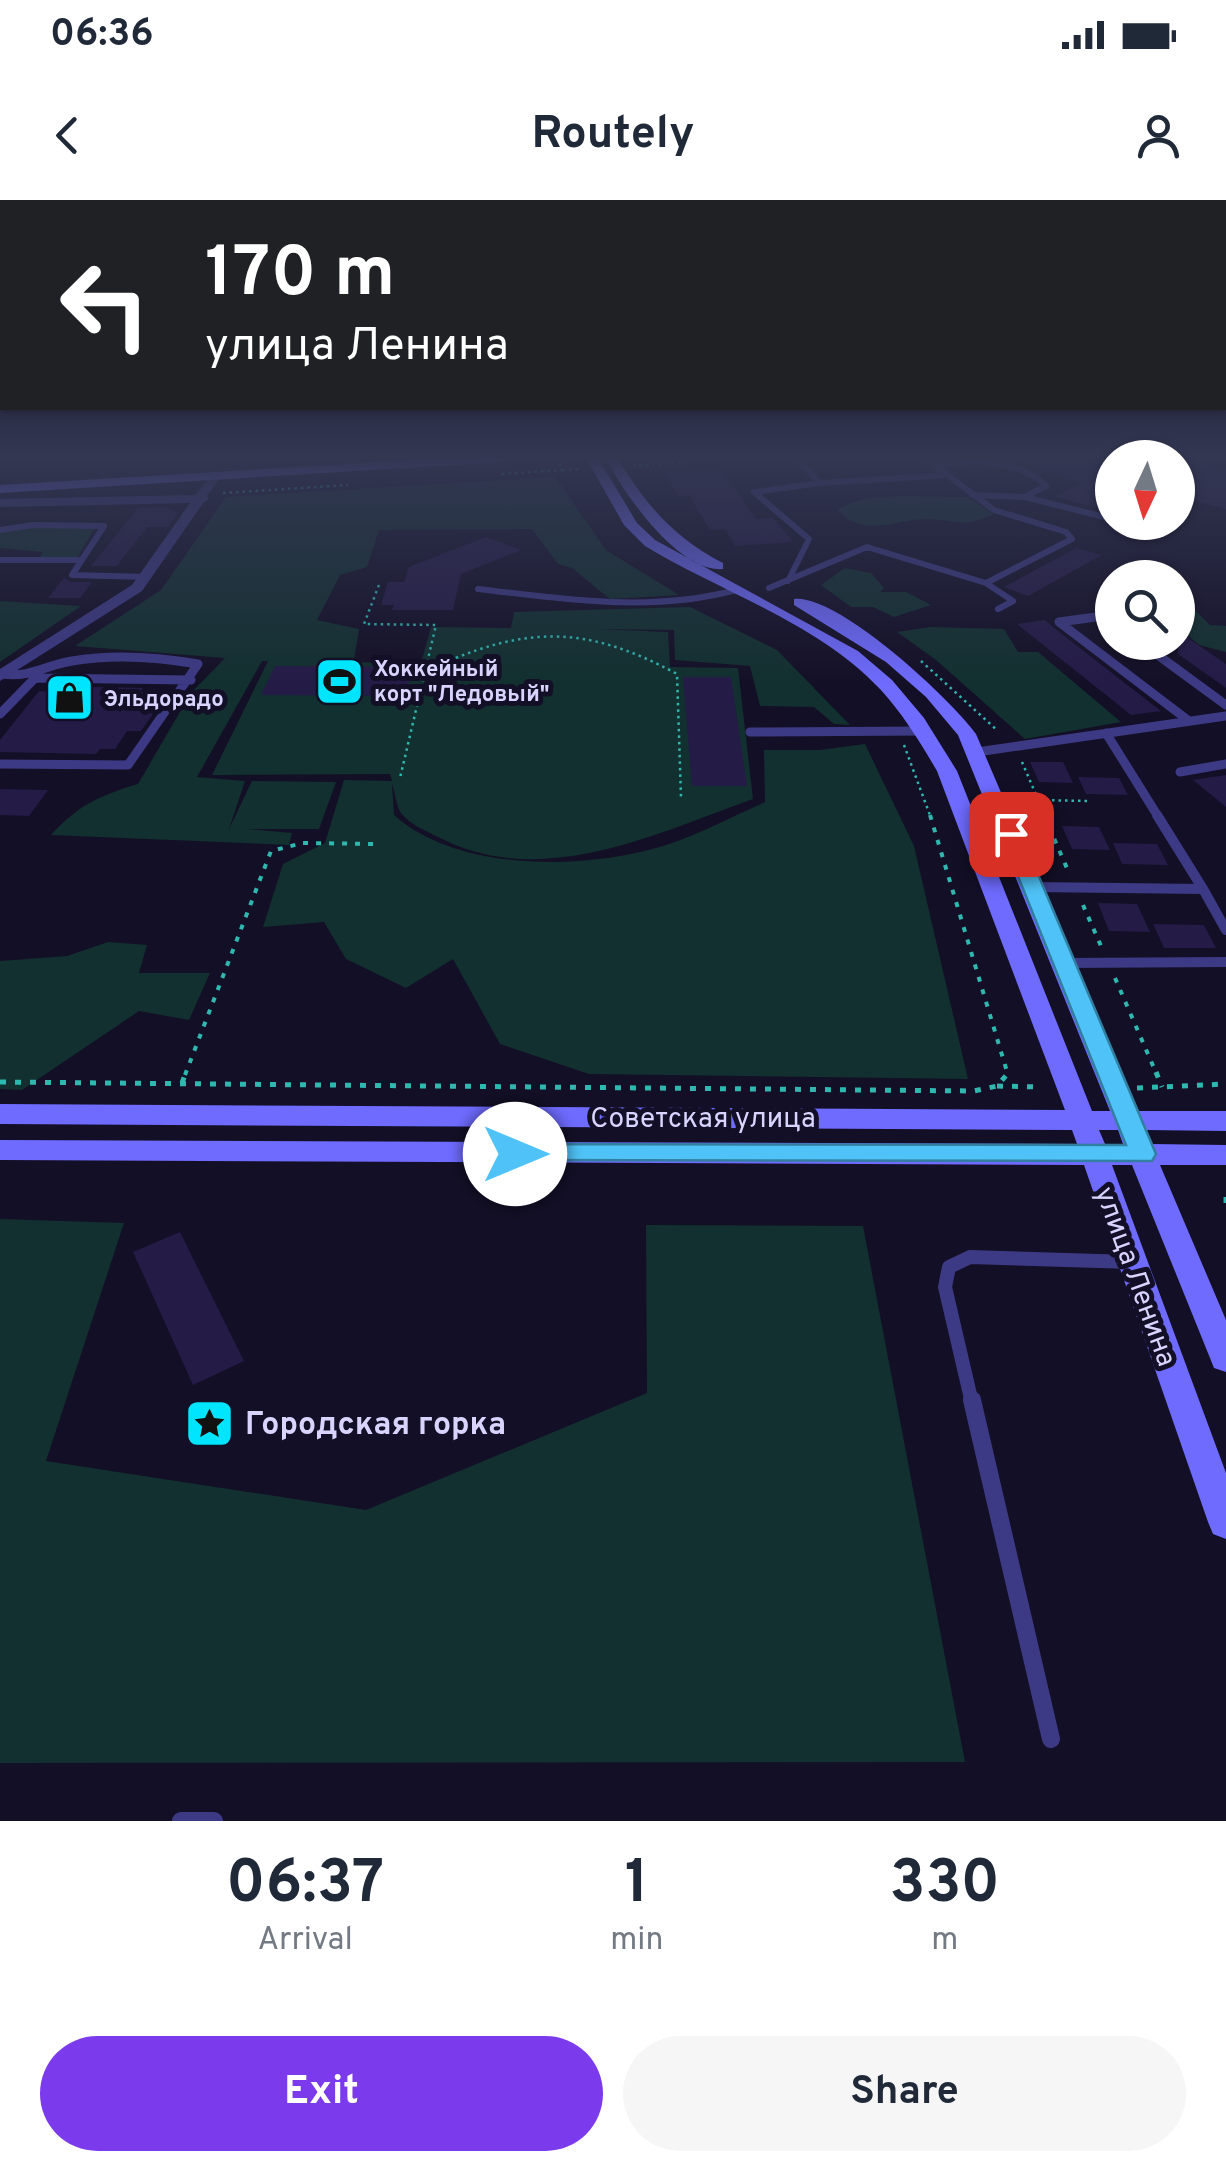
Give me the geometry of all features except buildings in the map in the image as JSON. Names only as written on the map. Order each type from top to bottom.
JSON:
[{"type":"street","points":[[2,675],[119,602],[148,577],[179,534]]},
{"type":"street","name":"улица Ленина","points":[[644,534],[860,659],[901,697],[925,731],[961,806],[1081,1120],[1226,1522]]},
{"type":"street","name":"улица Ленина","points":[[666,534],[699,565],[778,584],[897,661],[938,698],[976,752],[1226,1358]]},
{"type":"street","points":[[961,806],[1000,807]]},
{"type":"street","name":"Советская улица","points":[[0,1114],[1226,1121]]},
{"type":"street","name":"Советская улица","points":[[0,1150],[1226,1155]]},
{"type":"lane","points":[[99,534],[72,575],[148,577]]},
{"type":"lane","points":[[778,584],[808,539],[804,534]]},
{"type":"lane","points":[[986,584],[1072,536],[1065,534]]},
{"type":"lane","points":[[778,584],[867,547],[986,584],[1014,601],[998,609]]},
{"type":"lane","points":[[0,560],[80,560]]},
{"type":"lane","points":[[478,588],[604,603],[706,598],[736,590]]},
{"type":"lane","points":[[1095,617],[1059,622],[1095,649]]},
{"type":"lane","points":[[0,714],[35,678],[60,664],[80,660],[198,664],[191,680],[128,765],[0,764]]},
{"type":"lane","points":[[1109,660],[1189,721]]},
{"type":"lane","points":[[1164,660],[1226,706]]},
{"type":"lane","points":[[2,675],[191,680]]},
{"type":"lane","points":[[976,752],[1226,716]]},
{"type":"lane","points":[[750,732],[925,731]]},
{"type":"lane","points":[[1106,734],[1226,930]]},
{"type":"lane","points":[[1180,772],[1226,764]]},
{"type":"lane","points":[[1033,887],[1202,889]]},
{"type":"lane","points":[[1064,962],[1226,962]]},
{"type":"lane","points":[[1051,1739],[945,1287],[948,1267],[970,1257],[1132,1262]]},
{"type":"lane","points":[[182,1821],[214,1821]]},
{"type":"path","points":[[379,585],[364,624],[436,624],[400,778]]},
{"type":"path","points":[[426,671],[468,648],[507,636],[584,634],[632,648],[677,674],[682,796]]},
{"type":"path","points":[[924,660],[1016,748],[1162,1088]]},
{"type":"path","points":[[0,1082],[974,1092],[997,1086],[1009,1072],[916,768]]},
{"type":"path","points":[[1038,800],[1090,801]]},
{"type":"path","points":[[182,1083],[271,851],[303,843],[374,844]]},
{"type":"green space","points":[[0,534],[91,534],[77,558],[40,557],[43,552],[0,548]]},
{"type":"green space","points":[[200,534],[378,534],[367,567],[340,575],[317,620],[359,629],[354,660],[318,662],[421,663],[431,627],[511,628],[514,612],[690,607],[777,650],[850,725],[834,724],[814,707],[760,706],[750,666],[675,660],[674,630],[596,629],[668,632],[670,667],[738,668],[753,799],[638,840],[558,858],[518,859],[479,853],[440,838],[404,817],[392,784],[394,815],[421,834],[488,857],[562,862],[599,859],[666,845],[765,802],[764,750],[820,750],[865,744],[914,846],[968,1079],[589,1074],[500,1044],[453,959],[406,988],[346,959],[324,922],[263,927],[283,864],[325,843],[344,780],[392,781],[390,774],[212,775],[268,661],[262,661],[197,777],[245,781],[229,829],[252,781],[336,782],[319,829],[247,829],[292,833],[289,845],[51,835],[91,802],[138,784],[191,693],[225,658],[75,646],[161,590]]},
{"type":"green space","points":[[535,534],[595,534],[606,550],[679,595],[610,599],[572,568],[558,564]]},
{"type":"green space","points":[[845,568],[871,573],[884,588],[880,592],[906,592],[931,605],[894,617],[873,607],[851,607],[821,585]]},
{"type":"green space","points":[[0,601],[81,606],[0,662]]},
{"type":"green space","points":[[1195,610],[1210,625],[1226,626],[1226,652],[1195,642]]},
{"type":"green space","points":[[930,627],[1004,629],[1018,652],[1038,652],[1121,722],[1025,739],[936,660],[897,632]]},
{"type":"green space","points":[[108,942],[147,945],[139,973],[210,973],[189,1020],[139,1011],[22,1090],[0,1089],[0,961],[67,956]]},
{"type":"green space","points":[[0,1219],[124,1223],[46,1461],[366,1510],[647,1393],[646,1225],[863,1226],[965,1762],[0,1763]]},
{"type":"place","name":"Хоккейный корт \"Ледовый\"","points":[[339,681]]},
{"type":"place","name":"Эльдорадо","points":[[69,698]]},
{"type":"place","name":"Городская горка","points":[[210,1423]]},
{"type":"route","points":[[515,1154],[1143,1154],[1011,834]]}]
